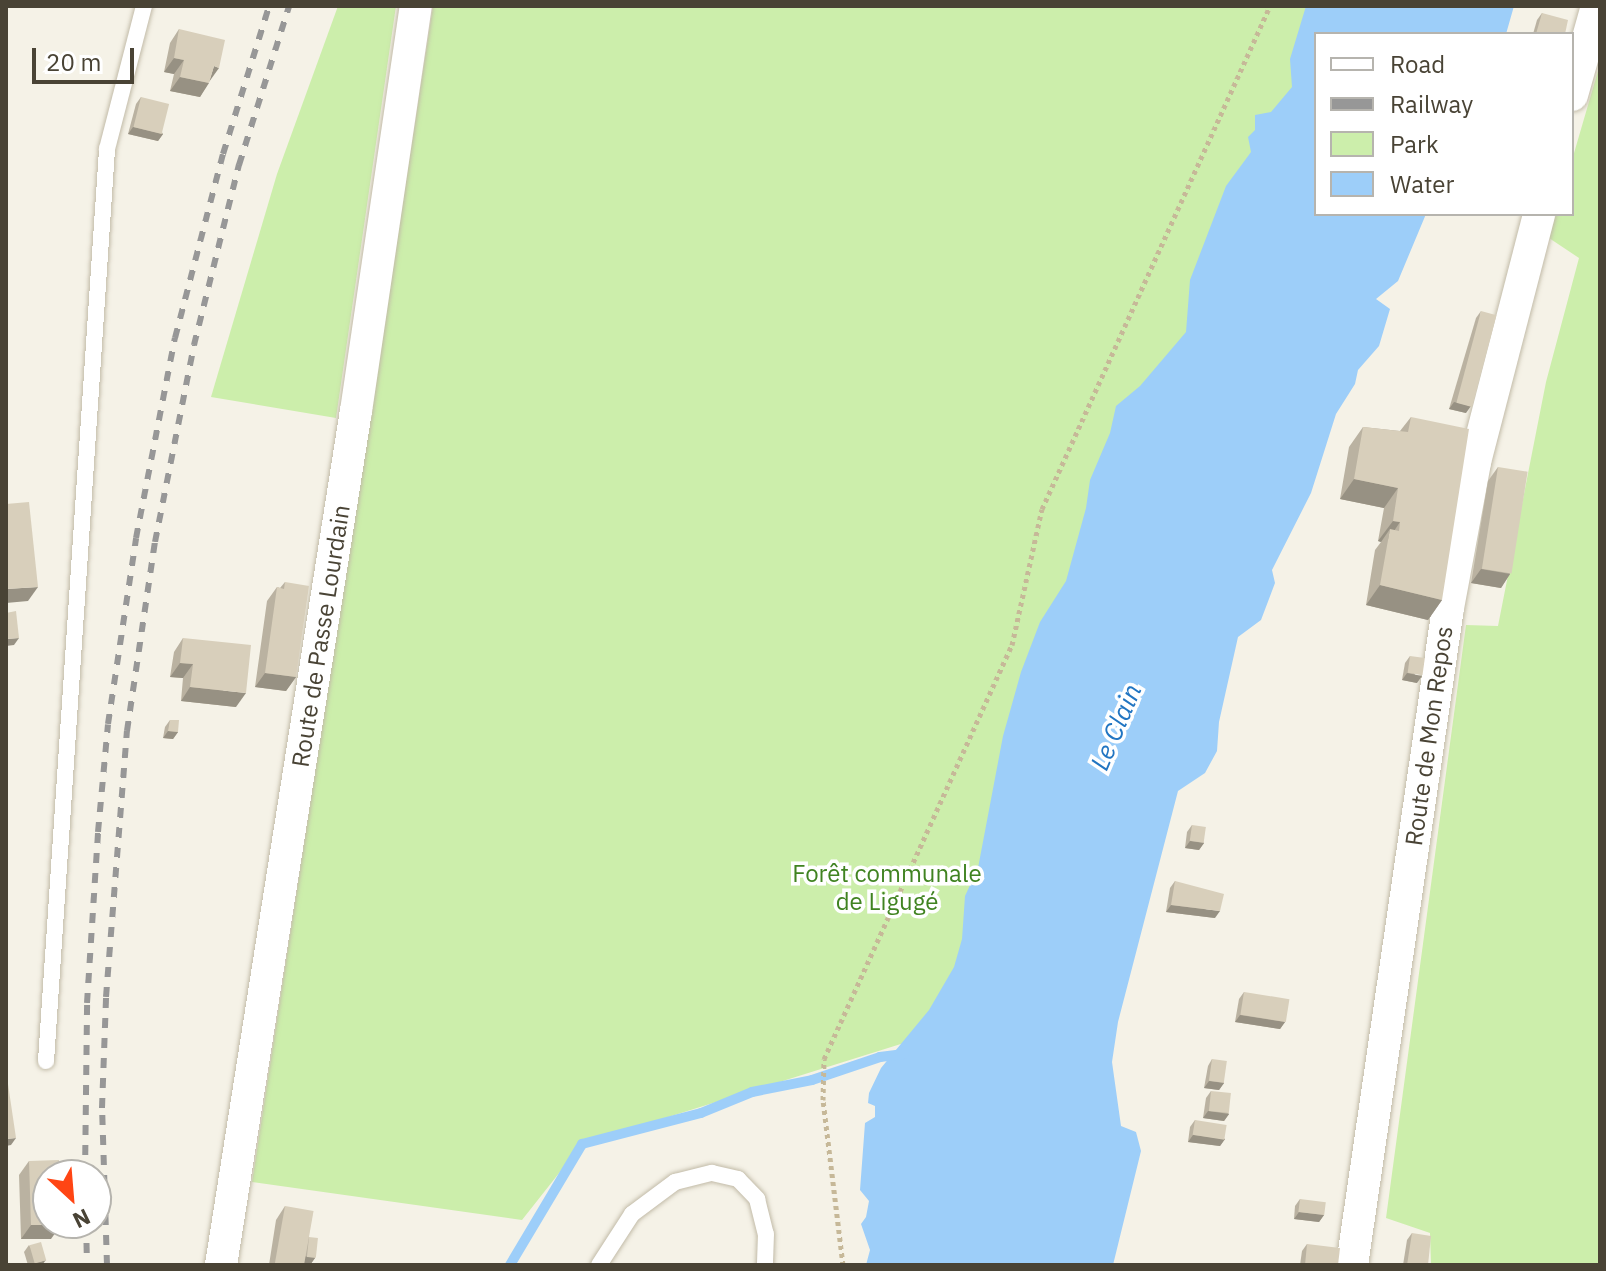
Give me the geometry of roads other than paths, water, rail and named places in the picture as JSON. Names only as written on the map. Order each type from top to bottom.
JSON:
[{"type":"street","name":"Route de Passe Lourdain","points":[[221,1265],[339,521],[416,6]]},
{"type":"street","points":[[1574,88],[1597,6]]},
{"type":"street","name":"Route de Mon Repos","points":[[1352,1265],[1448,608],[1475,462],[1538,216]]},
{"type":"lane","points":[[46,1061],[107,149],[144,6]]},
{"type":"lane","points":[[599,1265],[632,1214],[675,1182],[712,1173],[738,1179],[757,1199],[766,1234],[765,1265]]},
{"type":"water","name":"Le Clain","points":[[1306,6],[1514,6],[1507,32],[1314,32],[1314,216],[1425,216],[1398,281],[1376,299],[1390,309],[1379,346],[1358,370],[1355,384],[1336,414],[1311,493],[1272,570],[1275,583],[1261,620],[1238,637],[1219,722],[1217,751],[1205,773],[1178,791],[1118,1022],[1112,1062],[1121,1126],[1136,1132],[1141,1151],[1113,1265],[866,1265],[870,1250],[861,1224],[866,1217],[869,1201],[860,1190],[865,1123],[875,1117],[875,1106],[868,1103],[869,1093],[881,1068],[929,1010],[954,967],[962,939],[965,896],[978,868],[1003,736],[1021,672],[1040,622],[1066,581],[1086,508],[1090,480],[1110,433],[1116,406],[1140,386],[1186,332],[1190,280],[1226,186],[1251,152],[1248,137],[1255,130],[1255,115],[1271,112],[1292,87],[1290,59]]},
{"type":"waterway","points":[[510,1265],[582,1144],[701,1113],[752,1092],[812,1080],[880,1057],[904,1054]]},
{"type":"railway","points":[[85,1159],[87,1003],[98,832],[108,724],[136,538],[175,338],[223,154],[269,6]]},
{"type":"railway","points":[[107,1265],[102,1108],[106,997],[127,731],[155,542],[194,345],[239,165],[289,6]]},
{"type":"railway","points":[[86,1239],[87,1265]]},
{"type":"park label","name":"Forêt communale de Ligugé","points":[[887,888]]}]
